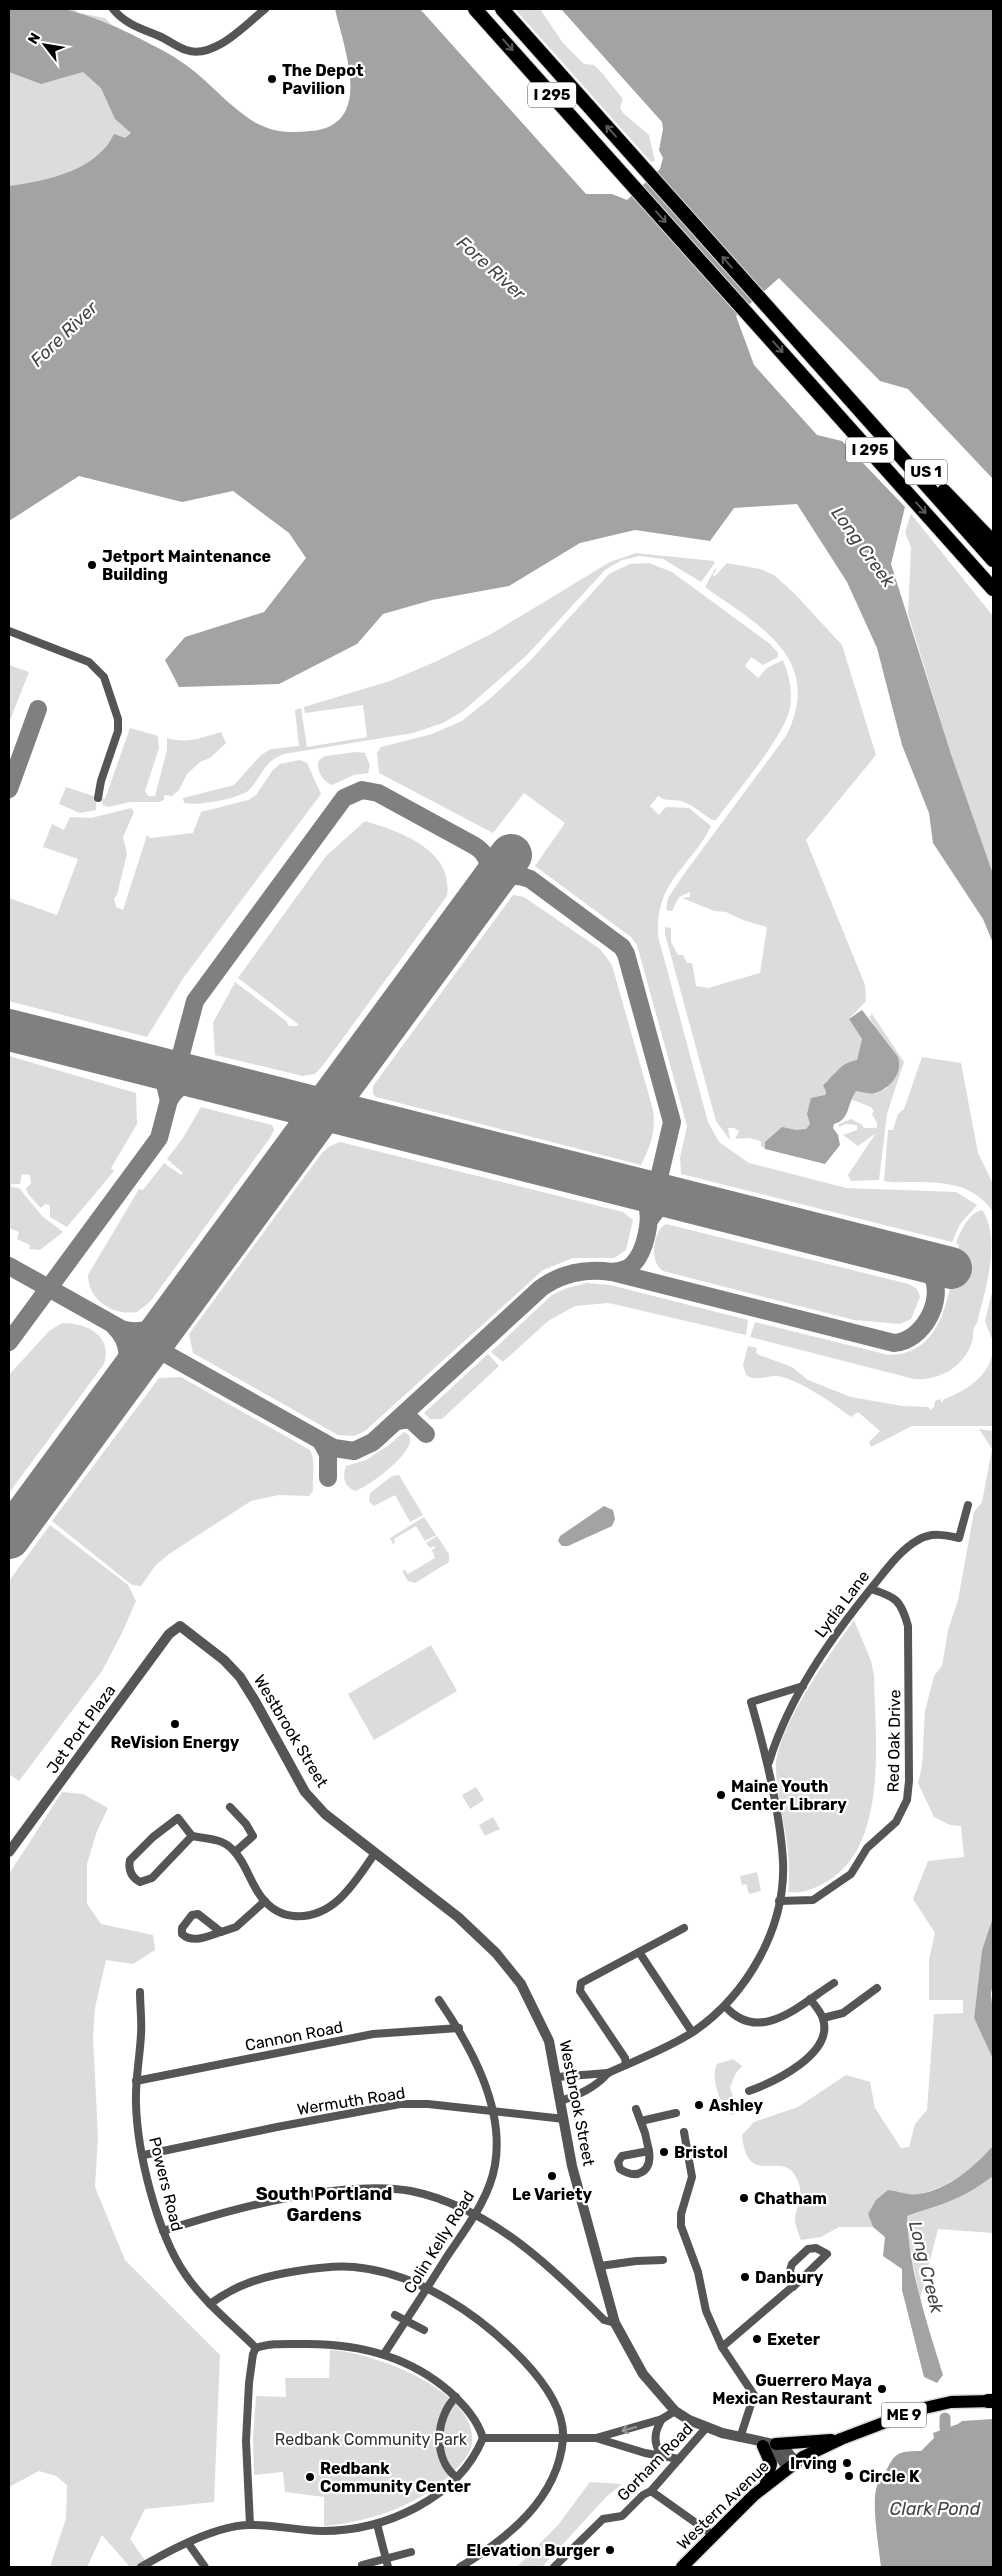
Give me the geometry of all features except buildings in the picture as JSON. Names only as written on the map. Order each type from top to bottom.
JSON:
[{"type":"highway","name":"I 295","points":[[476,9],[993,589]]},
{"type":"highway","name":"I 295","points":[[502,9],[993,560]]},
{"type":"highway","name":"US 1","points":[[855,406],[892,438],[993,542]]},
{"type":"main road","name":"ME 9","points":[[840,2439],[925,2407],[992,2399]]},
{"type":"main road","points":[[766,2484],[771,2460],[766,2444],[840,2439]]},
{"type":"main road","name":"Western Avenue","points":[[682,2567],[766,2484],[791,2464],[840,2439]]},
{"type":"street","points":[[114,9],[122,18],[137,27],[193,52],[210,49],[220,44],[265,9]]},
{"type":"street","points":[[9,631],[89,662],[104,677],[118,719],[118,731],[101,781],[98,798]]},
{"type":"street","name":"Lydia Lane","points":[[769,1764],[780,1727],[803,1686],[852,1610],[906,1549],[920,1539],[937,1534],[959,1538],[968,1505]]},
{"type":"street","name":"Red Oak Drive","points":[[779,1901],[813,1900],[850,1874],[866,1848],[896,1822],[907,1800],[909,1781],[908,1626],[900,1603],[888,1594],[870,1589]]},
{"type":"street","name":"Jet Port Plaza","points":[[9,1852],[169,1634],[180,1626]]},
{"type":"street","name":"Westbrook Street","points":[[180,1626],[224,1660],[243,1683],[306,1792],[325,1814],[458,1916],[478,1934],[508,1967],[526,1991],[542,2022],[549,2041],[557,2076],[572,2166],[615,2323],[643,2374],[675,2411],[706,2428],[786,2448],[791,2464]]},
{"type":"street","points":[[557,2076],[608,2073],[626,2065],[692,2032],[725,2006],[743,1984],[760,1957],[773,1927],[779,1901],[783,1862],[769,1764],[751,1702],[803,1686]]},
{"type":"street","points":[[230,1807],[246,1824],[253,1836],[235,1852]]},
{"type":"street","points":[[192,1836],[152,1878],[140,1882],[130,1872],[130,1860],[178,1818],[192,1836],[220,1841],[235,1852],[265,1901],[277,1911],[292,1916],[319,1913],[340,1900],[375,1853]]},
{"type":"street","points":[[221,1932],[198,1914],[192,1915],[182,1928],[182,1934],[187,1939],[221,1932],[236,1927],[265,1901]]},
{"type":"street","points":[[626,2065],[625,2058],[580,1991],[581,1983],[684,1928]]},
{"type":"street","points":[[639,1952],[692,2032]]},
{"type":"street","points":[[725,2006],[733,2016],[742,2021],[766,2022],[781,2018],[834,1984]]},
{"type":"street","points":[[823,2018],[843,2013],[877,1988]]},
{"type":"street","name":"Powers Road","points":[[140,1992],[141,2034],[136,2081],[137,2116],[144,2155],[163,2231],[182,2270],[210,2304],[256,2348]]},
{"type":"street","points":[[749,2091],[786,2076],[807,2058],[818,2044],[824,2029],[823,2018],[810,1999]]},
{"type":"street","name":"Colin Kelly Road","points":[[384,2354],[475,2216],[489,2187],[495,2165],[496,2141],[492,2113],[475,2059],[459,2028],[439,2000]]},
{"type":"street","name":"Cannon Road","points":[[136,2081],[373,2034],[459,2028]]},
{"type":"street","points":[[561,2101],[585,2092],[599,2084],[608,2073]]},
{"type":"street","name":"Wermuth Road","points":[[144,2155],[400,2104],[428,2104],[492,2113],[564,2119]]},
{"type":"street","points":[[636,2108],[649,2151]]},
{"type":"street","points":[[641,2121],[676,2112]]},
{"type":"street","points":[[684,2132],[692,2176],[681,2214],[681,2226],[698,2272],[706,2311],[722,2347],[754,2395],[740,2438]]},
{"type":"street","points":[[163,2231],[218,2213],[298,2194],[378,2188],[413,2192],[437,2199],[475,2216],[508,2236],[552,2268],[604,2320],[615,2323]]},
{"type":"street","points":[[722,2347],[793,2287],[827,2254],[816,2248],[808,2249],[792,2264],[790,2270],[793,2287]]},
{"type":"street","points":[[600,2266],[636,2261],[663,2260]]},
{"type":"street","points":[[210,2304],[225,2293],[252,2281],[282,2273],[334,2267],[355,2267],[376,2271],[427,2289],[450,2301],[499,2337],[536,2374],[545,2386],[558,2416],[563,2438],[557,2467],[538,2502],[511,2531],[460,2567]]},
{"type":"street","points":[[395,2315],[424,2330]]},
{"type":"street","points":[[141,2567],[188,2543],[218,2531],[250,2524],[324,2531],[377,2524],[419,2506],[456,2477],[474,2458],[483,2438],[475,2419],[456,2397],[427,2373],[384,2354],[351,2347],[308,2344],[264,2345],[256,2348],[253,2354],[249,2383],[246,2441],[250,2524]]},
{"type":"street","points":[[456,2397],[447,2408],[443,2418],[440,2440],[443,2464],[456,2477]]},
{"type":"street","points":[[596,2438],[662,2419],[675,2411]]},
{"type":"street","points":[[661,2456],[654,2437],[662,2419]]},
{"type":"street","name":"Gorham Road","points":[[554,2567],[603,2519],[622,2516],[643,2495],[651,2491],[706,2428]]},
{"type":"street","points":[[483,2438],[596,2438],[661,2456],[679,2459]]},
{"type":"street","points":[[651,2491],[713,2536]]},
{"type":"street","points":[[377,2524],[388,2567]]},
{"type":"street","points":[[188,2543],[204,2567]]},
{"type":"street","points":[[362,2565],[411,2552]]},
{"type":"green space","points":[[9,9],[74,9],[79,13],[105,18],[114,27],[150,44],[194,71],[221,97],[255,123],[282,133],[9,363]]},
{"type":"green space","points":[[515,9],[540,9],[563,43],[584,64],[594,65],[602,73],[623,99],[620,107],[623,113],[649,135],[655,161],[651,162]]},
{"type":"green space","points":[[911,514],[993,616],[993,874],[951,754],[908,614],[911,547],[905,532]]},
{"type":"green space","points":[[636,553],[714,561],[714,564],[701,582],[663,559],[640,556],[622,560],[605,570],[527,655],[463,711],[443,723],[413,733],[284,754],[271,761],[254,785],[244,793],[218,801],[198,804],[184,803],[183,798],[234,785],[261,755],[271,749],[299,746],[295,710],[301,708],[307,747],[367,737],[363,705],[305,713],[304,707],[390,681],[437,661],[491,634],[610,562]]},
{"type":"green space","points":[[649,563],[672,572],[770,644],[778,653],[778,657],[763,665],[751,657],[745,666],[758,678],[767,668],[783,660],[791,690],[790,708],[779,734],[716,820],[712,820],[685,802],[678,800],[666,800],[658,796],[650,806],[659,815],[666,807],[689,808],[711,826],[703,841],[668,888],[662,901],[658,936],[708,1122],[719,1142],[749,1163],[846,1188],[956,1192],[977,1205],[960,1224],[952,1242],[681,1174],[680,1158],[687,1126],[637,945],[631,937],[535,866],[565,823],[524,793],[493,833],[379,773],[377,753],[381,747],[432,734],[462,721],[493,696],[529,662],[609,574],[630,564]]},
{"type":"green space","points":[[727,563],[760,569],[774,575],[794,593],[842,645],[876,755],[806,840],[865,985],[866,1001],[849,1019],[862,1039],[857,1061],[835,1072],[823,1084],[826,1092],[809,1119],[810,1124],[806,1129],[765,1142],[765,1149],[761,1146],[761,1141],[749,1138],[735,1139],[739,1131],[734,1128],[728,1128],[730,1140],[716,1121],[665,934],[665,927],[671,928],[671,942],[678,955],[683,955],[687,963],[692,963],[696,986],[708,988],[760,973],[767,927],[743,920],[726,912],[714,911],[682,898],[690,897],[690,892],[679,897],[672,911],[666,910],[668,898],[684,874],[786,736],[796,709],[797,685],[792,665],[780,647],[765,631],[705,587],[715,569],[717,569],[713,575],[714,577]]},
{"type":"green space","points":[[9,665],[29,672],[10,720],[9,720]]},
{"type":"green space","points":[[130,728],[158,736],[159,748],[145,791],[148,796],[155,796],[167,750],[167,738],[188,740],[221,732],[226,743],[210,758],[200,762],[187,774],[179,790],[172,796],[164,795],[164,800],[159,802],[130,802],[108,807],[103,805],[101,798],[105,799]]},
{"type":"green space","points":[[356,752],[365,753],[370,766],[368,773],[354,775],[332,785],[323,778],[318,767],[319,760],[325,756]]},
{"type":"green space","points":[[300,760],[307,763],[321,794],[184,977],[147,1037],[9,1001],[9,898],[57,915],[78,859],[43,847],[52,824],[64,830],[70,817],[91,818],[131,808],[134,812],[123,837],[127,854],[117,895],[114,898],[116,907],[123,910],[147,835],[150,838],[193,833],[201,812],[248,800],[256,795],[273,770],[280,764]]},
{"type":"green space","points":[[66,787],[96,797],[96,810],[80,813],[59,804]]},
{"type":"green space","points":[[365,821],[409,837],[434,855],[442,866],[447,880],[447,896],[315,1074],[303,1076],[215,1055],[213,1023],[235,982],[286,1021],[289,1026],[298,1026],[298,1024],[238,978],[326,856]]},
{"type":"green space","points":[[513,895],[524,897],[600,949],[612,965],[653,1110],[654,1125],[652,1138],[641,1165],[376,1097],[373,1094],[373,1086]]},
{"type":"green space","points":[[872,1014],[904,1062],[887,1114],[879,1180],[851,1181],[848,1175],[876,1133],[858,1146],[843,1135],[857,1130],[857,1125],[846,1124],[839,1127],[839,1124],[851,1119],[861,1124],[864,1128],[877,1128],[877,1123],[872,1114],[874,1111],[871,1107],[850,1099],[856,1091],[875,1094],[887,1088],[874,1025],[869,1017]]},
{"type":"green space","points":[[9,1056],[136,1093],[137,1124],[111,1168],[114,1171],[67,1227],[50,1217],[50,1205],[45,1204],[41,1208],[28,1194],[26,1188],[31,1184],[30,1175],[22,1174],[20,1184],[11,1184],[11,1187],[19,1188],[42,1216],[63,1232],[40,1250],[29,1249],[30,1245],[17,1239],[19,1232],[9,1228]]},
{"type":"green space","points":[[922,1057],[961,1063],[978,1153],[993,1184],[993,1212],[985,1202],[966,1189],[932,1182],[884,1181],[888,1130],[893,1130],[898,1114],[904,1109]]},
{"type":"green space","points":[[201,1107],[272,1125],[274,1130],[150,1302],[137,1312],[128,1313],[111,1309],[97,1299],[92,1292],[88,1275],[139,1189],[143,1190],[164,1163],[181,1175],[183,1173],[167,1159],[183,1138]]},
{"type":"green space","points":[[340,1142],[623,1212],[633,1220],[626,1250],[614,1258],[573,1258],[543,1270],[365,1431],[354,1436],[338,1435],[193,1353],[189,1334],[322,1153],[330,1146]]},
{"type":"green space","points":[[982,1210],[988,1222],[991,1235],[990,1265],[987,1281],[972,1342],[963,1359],[949,1371],[932,1378],[914,1379],[750,1337],[755,1322],[889,1355],[908,1352],[923,1344],[934,1331],[942,1316],[959,1245],[956,1243],[958,1238],[969,1219]]},
{"type":"green space","points":[[666,1224],[909,1284],[917,1289],[920,1297],[911,1319],[900,1324],[854,1320],[663,1271],[655,1261],[654,1246],[658,1232]]},
{"type":"green space","points":[[586,1283],[610,1285],[748,1320],[746,1335],[608,1303],[575,1306],[548,1321],[503,1362],[491,1352],[552,1295],[564,1289]]},
{"type":"green space","points":[[993,1288],[993,1342],[985,1321]]},
{"type":"green space","points":[[62,1323],[88,1328],[101,1338],[105,1345],[104,1364],[9,1493],[9,1375],[49,1331]]},
{"type":"green space","points":[[748,1346],[757,1348],[756,1353],[759,1355],[792,1367],[808,1380],[851,1397],[902,1406],[928,1407],[931,1410],[934,1407],[935,1401],[940,1399],[942,1403],[944,1399],[953,1396],[977,1380],[988,1366],[993,1348],[993,1426],[912,1426],[871,1447],[869,1442],[880,1431],[858,1412],[851,1417],[810,1389],[783,1377],[755,1378],[746,1375],[743,1365]]},
{"type":"green space","points":[[488,1354],[499,1366],[442,1419],[430,1419],[424,1413]]},
{"type":"green space","points":[[181,1377],[310,1450],[313,1464],[313,1491],[309,1496],[279,1495],[251,1501],[169,1554],[155,1566],[141,1586],[132,1585],[52,1521],[159,1378]]},
{"type":"green space","points":[[979,1429],[993,1431],[993,1917],[982,1950],[974,2018],[993,2059],[993,2146],[971,2170],[945,2185],[868,2214],[873,2227],[839,2227],[821,2237],[801,2240],[795,2221],[800,2197],[797,2179],[791,2170],[783,2166],[758,2165],[751,2161],[745,2152],[742,2135],[754,2122],[798,2107],[846,2075],[870,2082],[875,2108],[901,2148],[909,2147],[915,2124],[927,2110],[934,2014],[963,2013],[963,2000],[929,2000],[929,1960],[935,1933],[913,1899],[928,1861],[964,1857],[961,1826],[950,1825],[934,1817],[918,1783],[922,1766],[925,1711],[934,1676],[942,1666],[948,1630],[958,1600],[974,1512],[982,1502],[992,1449]]},
{"type":"green space","points":[[404,1432],[410,1437],[409,1445],[394,1464],[362,1488],[355,1491],[348,1487],[344,1477],[346,1466],[366,1460],[389,1445]]},
{"type":"green space","points":[[399,1475],[423,1515],[410,1522],[395,1495],[374,1506],[369,1501],[370,1493],[392,1476]]},
{"type":"green space","points":[[424,1517],[436,1535],[425,1541],[416,1526],[394,1539],[395,1543],[393,1544],[390,1538]]},
{"type":"green space","points":[[50,1525],[128,1585],[136,1601],[102,1671],[19,1781],[9,1774],[9,1581]]},
{"type":"green space","points":[[437,1536],[449,1554],[449,1562],[415,1583],[408,1581],[402,1571],[405,1570],[408,1574],[435,1558],[432,1550],[435,1548],[434,1546],[430,1548],[426,1543]]},
{"type":"green space","points":[[854,1620],[871,1661],[874,1675],[876,1757],[870,1816],[861,1842],[848,1864],[819,1886],[804,1891],[788,1892],[789,1861],[776,1771],[778,1755],[793,1715],[805,1693]]},
{"type":"green space","points":[[431,1645],[457,1691],[374,1740],[348,1694]]},
{"type":"green space","points":[[476,1787],[484,1800],[470,1809],[462,1795]]},
{"type":"green space","points":[[62,1792],[83,1794],[108,1808],[97,1831],[87,1864],[87,1904],[101,1924],[153,1935],[155,1950],[133,1964],[106,1960],[95,2008],[93,2036],[98,2137],[95,2187],[125,2260],[220,2355],[214,2502],[145,2509],[130,2539],[144,2559],[154,2567],[130,2567],[102,2535],[87,2567],[50,2567],[66,2518],[67,2485],[56,2476],[39,2471],[9,2487],[9,1874]]},
{"type":"green space","points":[[493,1817],[500,1829],[485,1836],[479,1825]]},
{"type":"green space","points":[[757,1872],[761,1891],[749,1894],[746,1884],[742,1885],[740,1876]]},
{"type":"green space","points":[[733,2059],[742,2066],[736,2073],[730,2087],[737,2110],[732,2115],[717,2091],[715,2070],[717,2064]]},
{"type":"green space","points":[[993,2176],[993,2233],[938,2229],[920,2299],[908,2237],[907,2216],[973,2190]]},
{"type":"green space","name":"Redbank Community Park","points":[[330,2350],[348,2352],[394,2366],[419,2377],[441,2391],[458,2407],[470,2424],[472,2443],[468,2455],[454,2471],[441,2483],[410,2502],[377,2516],[324,2526],[324,2497],[285,2492],[283,2472],[254,2475],[253,2437],[256,2396],[286,2397],[285,2378],[329,2378]]},
{"type":"green space","points":[[590,2482],[622,2484],[606,2497],[542,2567],[517,2567],[558,2525]]},
{"type":"water","name":"Fore River","points":[[9,9],[62,9],[107,23],[179,60],[224,99],[256,123],[283,132],[296,132],[311,131],[331,126],[343,115],[349,100],[348,64],[335,9],[420,9],[586,194],[612,194],[627,200],[660,169],[663,158],[659,150],[663,129],[662,122],[561,9],[993,9],[993,479],[908,389],[880,381],[779,278],[736,316],[754,365],[817,435],[842,441],[905,507],[891,564],[951,754],[993,874],[993,943],[983,919],[933,843],[929,813],[902,745],[877,648],[847,582],[797,504],[734,508],[710,541],[635,530],[580,543],[509,586],[432,600],[383,614],[357,644],[279,684],[179,687],[165,660],[185,637],[264,612],[306,558],[289,533],[233,491],[182,502],[79,476],[9,521],[9,186],[46,179],[72,171],[94,158],[106,147],[114,134],[125,138],[131,133],[115,119],[101,88],[83,72],[41,84],[9,72]]},
{"type":"water","points":[[862,1010],[898,1057],[899,1069],[894,1079],[886,1087],[874,1094],[856,1091],[846,1115],[834,1124],[833,1128],[838,1135],[840,1145],[825,1164],[765,1149],[765,1142],[782,1127],[796,1130],[806,1129],[810,1124],[807,1114],[811,1098],[825,1095],[826,1092],[823,1085],[846,1064],[857,1060],[862,1039],[849,1019]]},
{"type":"water","points":[[604,1506],[613,1510],[615,1519],[612,1526],[568,1546],[562,1546],[558,1541],[560,1536]]},
{"type":"water","points":[[993,1917],[993,1982],[991,1994],[993,2059],[974,2018],[982,1950]]},
{"type":"water","points":[[993,2146],[993,2176],[961,2196],[907,2216],[908,2236],[915,2277],[943,2375],[937,2383],[924,2377],[902,2290],[902,2269],[883,2256],[885,2237],[873,2227],[868,2214],[876,2200],[888,2190],[915,2194],[940,2187],[969,2170]]},
{"type":"water","name":"Clark Pond","points":[[993,2419],[993,2567],[881,2567],[876,2525],[875,2493],[878,2482],[894,2457],[902,2453],[921,2451],[934,2438],[933,2433],[962,2421]]},
{"type":"waterway","name":"Long Creek","points":[[945,2418],[945,2428]]},
{"type":"taxiway","points":[[9,789],[38,709]]},
{"type":"taxiway","points":[[9,1342],[159,1138],[195,1001],[344,798],[362,790],[378,793],[475,846],[485,855],[489,866],[487,883],[484,889]]},
{"type":"taxiway","points":[[484,889],[495,881],[506,877],[517,876],[530,879],[622,947],[626,954],[672,1122],[649,1221]]},
{"type":"taxiway","points":[[149,1066],[164,1080],[168,1097]]},
{"type":"taxiway","points":[[169,1100],[184,1085],[205,1080]]},
{"type":"taxiway","points":[[612,1272],[621,1271],[633,1264],[641,1252],[647,1235],[649,1217],[646,1203],[642,1197],[625,1186]]},
{"type":"taxiway","points":[[649,1220],[660,1206],[681,1200]]},
{"type":"taxiway","points":[[9,1266],[334,1448],[354,1451],[373,1442],[541,1288],[566,1275],[584,1271],[612,1272],[894,1343],[904,1341],[922,1327],[929,1318],[936,1296],[932,1275],[916,1259]]},
{"type":"taxiway","points":[[125,1330],[144,1331],[171,1317]]},
{"type":"taxiway","points":[[114,1326],[124,1339],[128,1354],[121,1385]]},
{"type":"taxiway","points":[[397,1421],[410,1419],[426,1434]]},
{"type":"taxiway","points":[[321,1441],[328,1454],[328,1478]]},
{"type":"runway","points":[[9,1538],[511,855]]},
{"type":"runway","points":[[9,1030],[951,1268]]},
{"type":"place","name":"The Depot Pavilion","points":[[272,79]]},
{"type":"place","name":"Jetport Maintenance Building","points":[[92,565]]},
{"type":"place","name":"ReVision Energy","points":[[175,1724]]},
{"type":"place","name":"Maine Youth Center Library","points":[[721,1795]]},
{"type":"place","name":"Ashley","points":[[699,2105]]},
{"type":"place","name":"Bristol","points":[[664,2152]]},
{"type":"place","name":"Le Variety","points":[[552,2176]]},
{"type":"place","name":"Chatham","points":[[744,2198]]},
{"type":"place","name":"Danbury","points":[[745,2277]]},
{"type":"place","name":"Exeter","points":[[757,2339]]},
{"type":"place","name":"Guerrero Maya Mexican Restaurant","points":[[882,2389]]},
{"type":"place","name":"Irving","points":[[847,2463]]},
{"type":"place","name":"Circle K","points":[[849,2476]]},
{"type":"place","name":"Redbank Community Center","points":[[310,2477]]},
{"type":"place","name":"Elevation Burger","points":[[610,2550]]},
{"type":"district","name":"South Portland Gardens","points":[[324,2204]]}]
